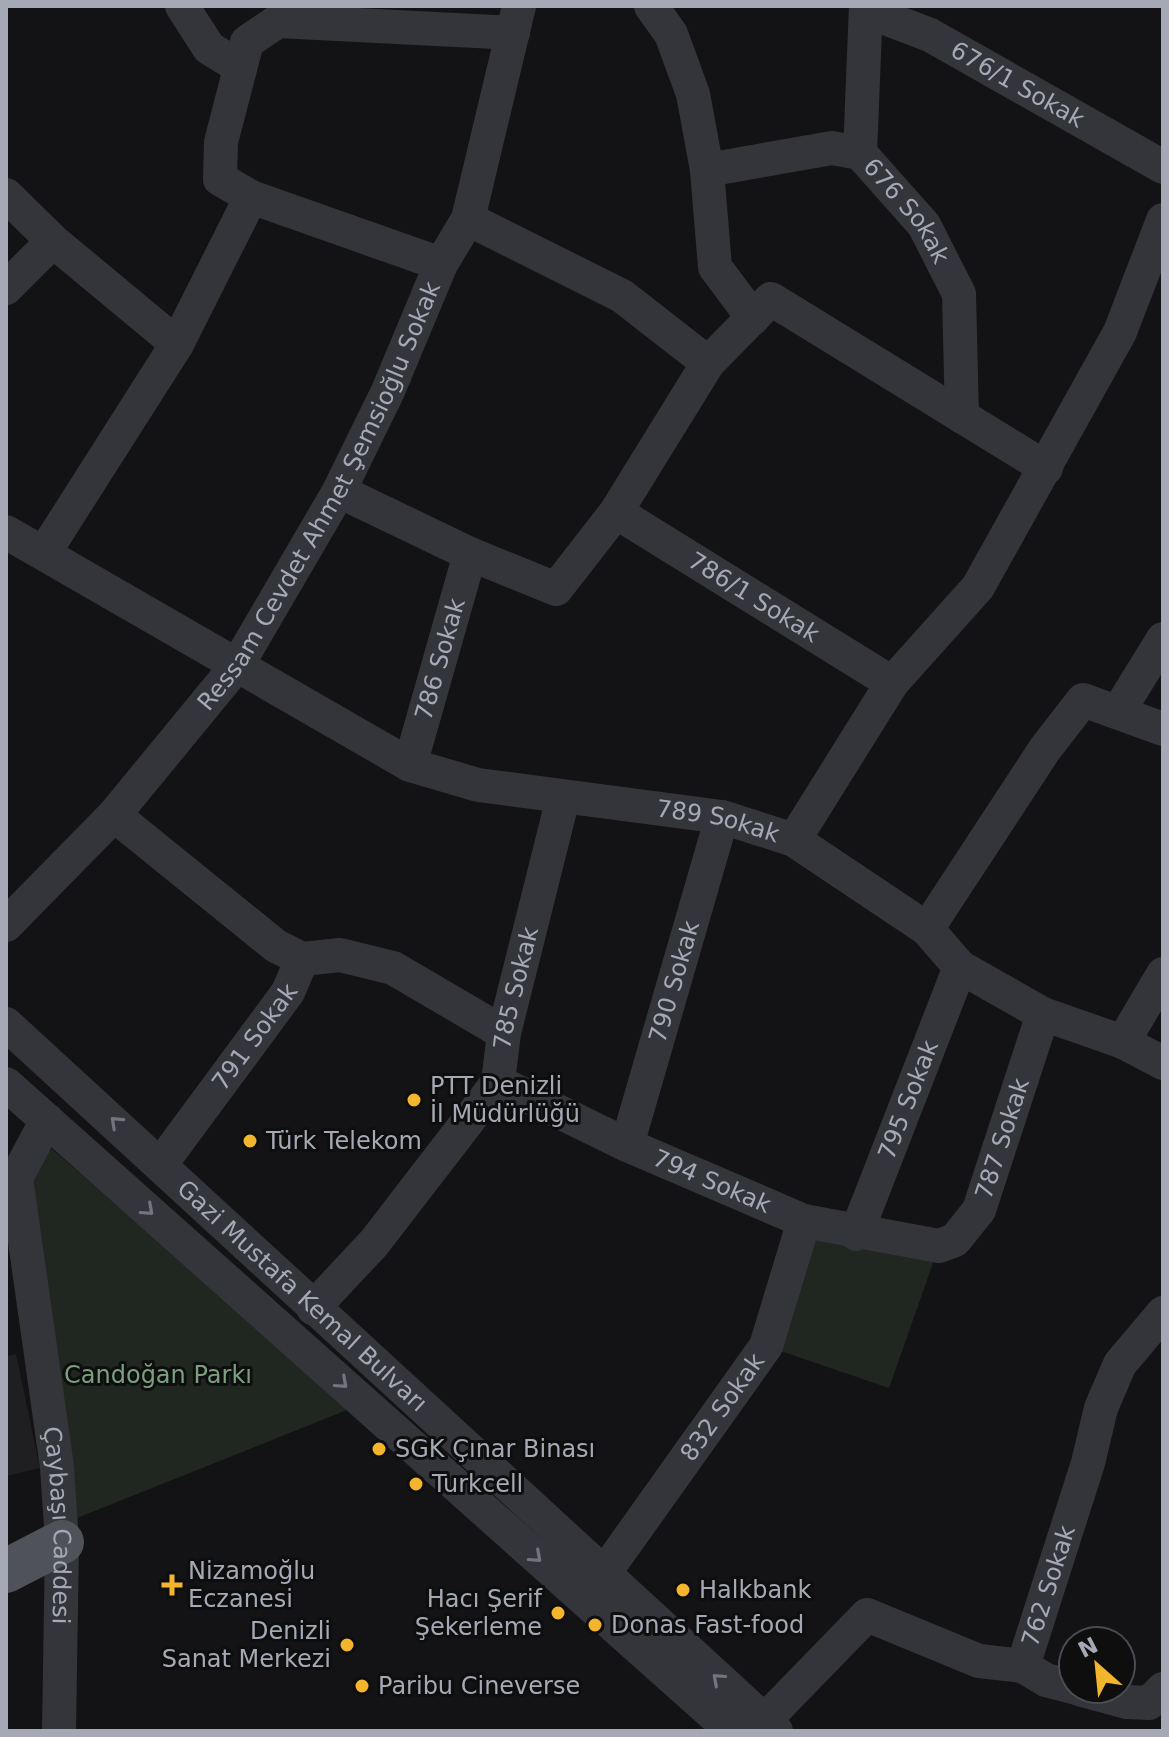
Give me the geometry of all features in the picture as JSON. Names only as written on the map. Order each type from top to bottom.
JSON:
[{"type":"main road","points":[[6,1571],[62,1542]]},
{"type":"street","points":[[182,6],[209,48],[240,67]]},
{"type":"street","points":[[651,6],[671,34],[693,94],[707,170],[715,267],[753,318]]},
{"type":"street","name":"676 Sokak","points":[[867,9],[860,153],[924,225],[959,294],[962,417]]},
{"type":"street","name":"676/1 Sokak","points":[[867,9],[930,35],[1163,167]]},
{"type":"street","points":[[441,264],[251,197],[220,179],[221,142],[247,42],[278,21],[516,19]]},
{"type":"street","name":"Ressam Cevdet Ahmet Şemsioğlu Sokak","points":[[6,925],[114,815],[238,664],[339,491],[388,391],[441,264],[468,219],[516,19]]},
{"type":"street","points":[[707,170],[832,148],[860,153]]},
{"type":"street","points":[[6,195],[53,241],[177,344]]},
{"type":"street","points":[[44,553],[177,344],[251,197]]},
{"type":"street","points":[[468,219],[622,296],[708,363]]},
{"type":"street","points":[[794,840],[892,683],[978,587],[1120,332],[1163,220]]},
{"type":"street","points":[[6,288],[53,241]]},
{"type":"street","points":[[339,491],[470,554],[556,589],[616,512],[708,363],[771,299],[1046,468]]},
{"type":"street","name":"786/1 Sokak","points":[[616,512],[892,683]]},
{"type":"street","name":"789 Sokak","points":[[6,532],[410,765],[478,785],[722,817],[794,840],[927,929],[960,967],[1043,1014],[1123,1042],[1163,1063]]},
{"type":"street","name":"786 Sokak","points":[[410,765],[470,554]]},
{"type":"street","points":[[1118,712],[1163,639]]},
{"type":"street","points":[[927,929],[1045,749],[1083,700],[1163,729]]},
{"type":"street","name":"785 Sokak","points":[[313,1308],[374,1243],[498,1082],[504,1033],[563,798]]},
{"type":"street","points":[[114,815],[276,946],[302,959],[340,955],[393,968],[504,1033]]},
{"type":"street","name":"790 Sokak","points":[[627,1145],[722,817]]},
{"type":"street","name":"791 Sokak","points":[[161,1164],[288,992],[302,959]]},
{"type":"street","name":"795 Sokak","points":[[856,1234],[960,967]]},
{"type":"street","points":[[1123,1042],[1163,974]]},
{"type":"street","name":"787 Sokak","points":[[939,1246],[955,1240],[979,1210],[1043,1014]]},
{"type":"street","name":"Gazi Mustafa Kemal Bulvarı","points":[[6,1024],[161,1164],[313,1308],[411,1392],[603,1575],[770,1726]]},
{"type":"street","name":"794 Sokak","points":[[498,1082],[627,1145],[804,1221],[856,1234],[939,1246]]},
{"type":"street","name":"Gazi Mustafa Kemal Bulvarı","points":[[6,1084],[732,1731]]},
{"type":"street","name":"Çaybaşı Caddesi","points":[[47,1120],[16,1178],[16,1258],[57,1467],[62,1542],[59,1731]]},
{"type":"street","name":"832 Sokak","points":[[603,1575],[766,1346],[804,1221]]},
{"type":"street","name":"762 Sokak","points":[[770,1726],[867,1615],[979,1661],[1023,1666],[1088,1463],[1101,1408],[1120,1364],[1163,1313]]},
{"type":"street","points":[[1023,1666],[1057,1683]]},
{"type":"street","points":[[1137,1702],[1149,1703],[1163,1689]]},
{"type":"shaded area","points":[[16,1354],[40,1468],[6,1476],[6,1356]]},
{"type":"green space","name":"Candoğan Parkı","points":[[52,1149],[352,1408],[77,1518],[24,1177]]},
{"type":"green space","points":[[804,1221],[939,1246],[889,1388],[766,1346]]},
{"type":"place","name":"PTT Denizli İl Müdürlüğü","points":[[414,1100]]},
{"type":"place","name":"Türk Telekom","points":[[250,1141]]},
{"type":"place","name":"SGK Çınar Binası","points":[[379,1449]]},
{"type":"place","name":"Turkcell","points":[[416,1484]]},
{"type":"place","name":"Nizamoğlu Eczanesi","points":[[172,1585]]},
{"type":"place","name":"Halkbank","points":[[683,1590]]},
{"type":"place","name":"Hacı Şerif Şekerleme","points":[[558,1613]]},
{"type":"place","name":"Donas Fast-food","points":[[595,1625]]},
{"type":"place","name":"Denizli Sanat Merkezi","points":[[347,1645]]},
{"type":"place","name":"Paribu Cineverse","points":[[362,1686]]}]
